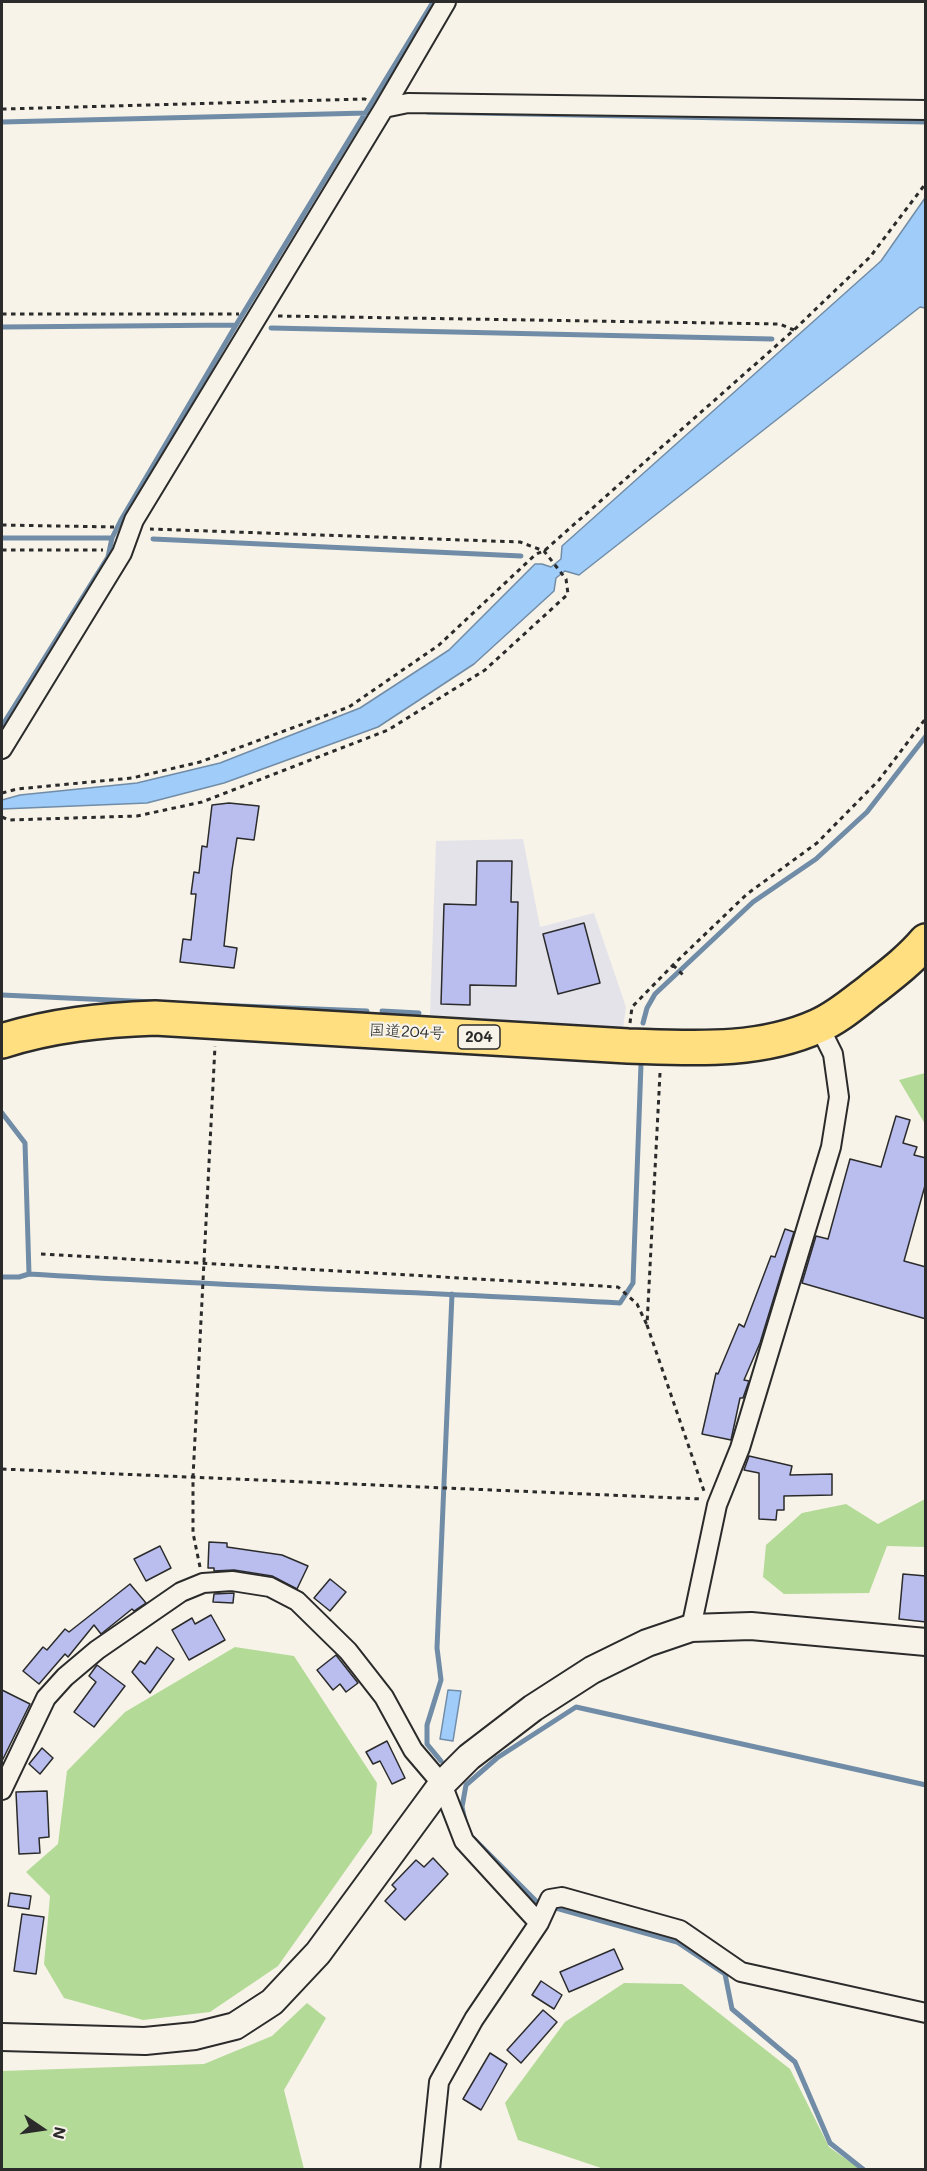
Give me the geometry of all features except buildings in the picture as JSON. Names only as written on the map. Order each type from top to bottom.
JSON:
[{"type":"highway","name":"国道204号","points":[[2,1041],[64,1025],[155,1018],[628,1046],[739,1046],[781,1040],[819,1026],[851,1006],[885,979],[926,941]]},
{"type":"street","points":[[2,748],[122,553],[129,530],[446,2]]},
{"type":"street","points":[[384,108],[408,103],[926,110]]},
{"type":"street","points":[[691,1628],[717,1505],[740,1448],[831,1147],[839,1097],[833,1054],[819,1026]]},
{"type":"street","points":[[2,1790],[46,1698],[65,1677],[97,1650],[181,1592],[203,1583],[232,1581],[270,1587],[297,1601],[348,1651],[384,1696],[413,1750],[442,1784],[464,1841],[545,1912]]},
{"type":"street","points":[[2,2037],[145,2041],[195,2036],[235,2026],[272,2002],[318,1953],[442,1784],[469,1757],[524,1715],[592,1670],[647,1643],[691,1628],[751,1626],[926,1642]]},
{"type":"street","points":[[430,2169],[439,2082],[474,2019],[545,1912],[562,1897],[680,1930],[741,1972],[926,2013]]},
{"type":"path","points":[[2,109],[365,99]]},
{"type":"path","points":[[2,793],[17,789],[132,778],[200,762],[349,707],[439,645],[536,554],[544,551],[794,330],[870,257],[926,183]]},
{"type":"path","points":[[2,314],[235,312]]},
{"type":"path","points":[[255,320],[284,315],[780,324],[794,330]]},
{"type":"path","points":[[2,525],[108,525]]},
{"type":"path","points":[[2,817],[9,820],[137,816],[202,802],[388,730],[485,670],[568,594],[566,579],[544,551],[520,542],[154,528],[129,530]]},
{"type":"path","points":[[2,550],[104,550]]},
{"type":"path","points":[[628,1046],[632,1007],[672,965],[747,894],[817,843],[879,780],[926,718]]},
{"type":"path","points":[[672,965],[685,977]]},
{"type":"path","points":[[203,1583],[193,1533],[193,1477],[217,1021]]},
{"type":"path","points":[[647,1325],[662,1047]]},
{"type":"path","points":[[2,1469],[707,1499],[647,1325],[637,1304],[618,1287],[41,1254]]},
{"type":"shaded area","points":[[523,839],[540,927],[594,913],[626,1007],[623,1028],[430,1015],[436,841]]},
{"type":"green space","points":[[926,1073],[925,1124],[899,1080]]},
{"type":"green space","points":[[925,1499],[925,1547],[887,1546],[869,1593],[784,1594],[763,1577],[766,1545],[802,1513],[846,1504],[878,1524]]},
{"type":"green space","points":[[235,1647],[294,1656],[377,1783],[372,1833],[278,1966],[210,2012],[143,2020],[64,1998],[44,1964],[50,1896],[26,1872],[58,1844],[67,1771],[125,1712]]},
{"type":"green space","points":[[624,1983],[682,1984],[790,2069],[829,2147],[860,2169],[604,2169],[518,2140],[505,2103],[565,2022]]},
{"type":"green space","points":[[307,2003],[326,2018],[284,2090],[304,2169],[2,2169],[2,2071],[204,2064],[272,2036]]},
{"type":"water","points":[[925,198],[925,308],[920,307],[579,575],[565,571],[556,578],[554,591],[474,664],[378,727],[224,783],[147,803],[2,809],[2,800],[20,795],[137,783],[220,763],[360,708],[449,650],[535,564],[551,567],[561,559],[562,546],[881,261]]},
{"type":"water","points":[[448,1690],[461,1691],[453,1741],[440,1739]]},
{"type":"waterway","points":[[2,726],[108,557],[112,538],[121,520],[236,325],[433,2]]},
{"type":"waterway","points":[[427,112],[926,122]]},
{"type":"waterway","points":[[2,122],[367,113]]},
{"type":"waterway","points":[[2,327],[236,325]]},
{"type":"waterway","points":[[271,328],[772,339]]},
{"type":"waterway","points":[[2,538],[112,538]]},
{"type":"waterway","points":[[153,539],[521,556]]},
{"type":"waterway","points":[[643,1023],[647,1008],[655,994],[753,902],[816,859],[867,812],[926,736]]},
{"type":"waterway","points":[[2,995],[154,1002]]},
{"type":"waterway","points":[[214,1005],[367,1011]]},
{"type":"waterway","points":[[382,1011],[419,1013]]},
{"type":"waterway","points":[[2,1277],[19,1277],[29,1274],[620,1303],[633,1283],[641,1064]]},
{"type":"waterway","points":[[2,1113],[25,1143],[29,1274]]},
{"type":"waterway","points":[[441,1761],[427,1744],[427,1725],[441,1680],[437,1648],[452,1294]]},
{"type":"waterway","points":[[465,1821],[462,1807],[466,1785],[497,1758],[576,1707],[926,1785]]},
{"type":"waterway","points":[[474,1839],[538,1903],[677,1942],[725,1974],[732,2009],[795,2062],[830,2143],[864,2170]]}]
